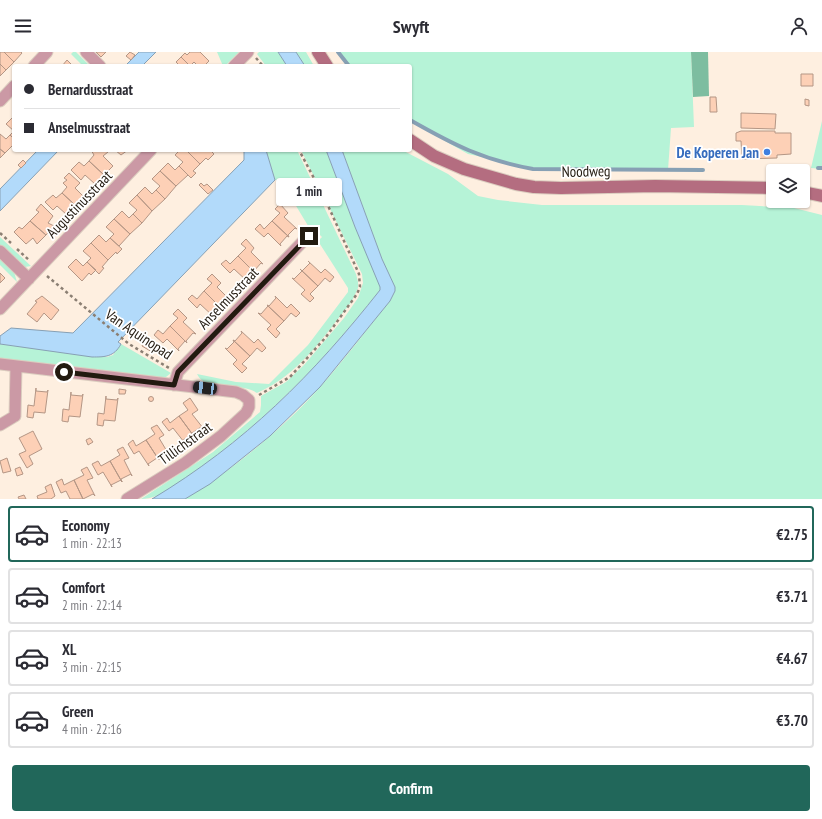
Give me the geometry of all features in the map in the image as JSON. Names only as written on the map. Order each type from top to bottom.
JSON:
[{"type":"main road","points":[[318,52],[326,64]]},
{"type":"main road","name":"Noodweg","points":[[412,141],[434,156],[464,169],[516,184],[534,187],[562,188],[655,186],[766,188]]},
{"type":"main road","points":[[810,193],[822,196]]},
{"type":"street","points":[[36,64],[47,52]]},
{"type":"street","points":[[86,52],[98,64]]},
{"type":"street","points":[[236,64],[248,52]]},
{"type":"street","points":[[0,101],[12,88]]},
{"type":"street","name":"Augustinusstraat","points":[[0,309],[149,152]]},
{"type":"street","name":"Anselmusstraat","points":[[174,385],[178,372],[309,236]]},
{"type":"street","points":[[0,251],[28,279]]},
{"type":"street","points":[[0,364],[236,392],[243,395],[248,400]]},
{"type":"street","points":[[15,416],[16,367]]},
{"type":"street","name":"Tillichstraat","points":[[127,499],[185,463],[221,436],[246,413],[249,407],[248,400]]},
{"type":"street","points":[[0,420],[15,416]]},
{"type":"street","points":[[0,425],[15,416]]},
{"type":"path","points":[[248,400],[290,377],[350,306],[360,287],[359,274],[322,193],[300,152]]},
{"type":"path","name":"Van Aquinopad","points":[[89,312],[129,344],[178,372]]},
{"type":"green space","points":[[76,52],[88,64],[81,64],[71,54]]},
{"type":"green space","points":[[217,52],[239,52],[227,64],[222,64]]},
{"type":"green space","points":[[259,52],[278,52],[286,64],[264,64],[257,54]]},
{"type":"green space","points":[[296,52],[306,52],[313,64],[304,64]]},
{"type":"green space","points":[[338,52],[691,52],[694,127],[671,128],[668,170],[549,171],[468,154],[412,122],[412,64],[348,64]]},
{"type":"green space","points":[[691,52],[708,52],[709,96],[693,97]]},
{"type":"green space","points":[[822,121],[822,169],[811,168]]},
{"type":"green space","points":[[267,152],[298,152],[356,274],[358,288],[352,301],[310,353],[286,376],[272,385],[257,393],[242,388],[208,383],[202,380],[197,374],[236,382],[269,384],[308,345],[348,292],[348,288],[318,241],[322,237],[312,227],[310,229],[281,181],[275,180]]},
{"type":"green space","points":[[302,152],[327,152],[355,227],[381,287],[380,290],[317,364],[248,430],[184,480],[163,493],[141,499],[213,452],[260,412],[261,396],[286,382],[304,365],[344,318],[358,298],[363,283],[362,274]]},
{"type":"green space","points":[[343,152],[406,152],[448,174],[478,196],[498,200],[542,205],[742,205],[766,206],[766,208],[794,208],[822,215],[822,499],[185,499],[239,462],[291,417],[307,401],[339,365],[390,301],[395,291],[395,287],[382,259]]},
{"type":"green space","points":[[0,237],[31,266],[25,267],[0,246]]},
{"type":"green space","points":[[0,259],[14,272],[17,282],[0,265]]},
{"type":"green space","points":[[0,344],[107,357],[113,355],[121,344],[171,373],[166,377],[159,379],[0,360]]},
{"type":"water","points":[[139,52],[156,52],[144,64],[127,64]]},
{"type":"water","points":[[278,52],[296,52],[304,64],[286,64]]},
{"type":"water","points":[[36,152],[57,152],[0,211],[0,189]]},
{"type":"water","points":[[244,152],[267,152],[275,180],[118,342],[121,344],[115,352],[105,356],[92,357],[0,344],[0,336],[11,328],[73,333],[244,160]]},
{"type":"water","points":[[327,152],[343,152],[382,259],[395,287],[395,291],[390,301],[320,387],[270,436],[210,484],[185,499],[152,499],[217,455],[276,405],[329,351],[380,290]]},
{"type":"building","points":[[0,52],[4,52],[14,62],[6,70],[0,64]]},
{"type":"building","points":[[4,52],[21,52],[22,53],[14,62]]},
{"type":"building","points":[[96,52],[106,52],[101,57]]},
{"type":"building","points":[[130,52],[135,55],[131,60],[126,56]]},
{"type":"building","points":[[190,52],[200,52],[209,61],[206,64],[196,64],[194,62],[192,64],[188,64],[181,57],[185,53],[187,55]]},
{"type":"building","points":[[181,57],[188,64],[178,64],[176,62]]},
{"type":"building","points":[[67,60],[71,64],[64,64]]},
{"type":"building","points":[[0,64],[6,70],[0,76]]},
{"type":"building","points":[[801,74],[813,74],[813,86],[801,86]]},
{"type":"building","points":[[710,97],[716,97],[717,112],[710,112]]},
{"type":"building","points":[[805,99],[809,100],[809,106],[805,105]]},
{"type":"building","points":[[741,113],[776,114],[775,129],[741,128]]},
{"type":"building","points":[[12,118],[12,129],[6,124]]},
{"type":"building","points":[[741,131],[775,131],[775,133],[791,133],[791,154],[777,155],[777,158],[742,159],[741,141],[736,141],[736,133]]},
{"type":"building","points":[[0,134],[6,139],[10,135],[12,137],[12,146],[5,153],[0,149]]},
{"type":"building","points":[[0,149],[5,153],[0,158]]},
{"type":"building","points":[[92,152],[108,152],[103,156],[113,166],[104,175],[89,161],[94,155]]},
{"type":"building","points":[[117,152],[125,152],[121,155]]},
{"type":"building","points":[[178,152],[188,152],[200,164],[193,171],[196,173],[191,178],[179,166],[183,162],[175,155]]},
{"type":"building","points":[[188,152],[212,152],[214,154],[208,160],[206,158],[200,164]]},
{"type":"building","points":[[23,160],[26,163],[21,168],[18,165]]},
{"type":"building","points":[[89,161],[104,175],[95,184],[85,175],[81,180],[71,170],[79,162],[84,166]]},
{"type":"building","points":[[168,163],[175,170],[179,166],[188,175],[176,186],[160,171]]},
{"type":"building","points":[[160,171],[176,186],[165,199],[156,190],[160,186],[152,179]]},
{"type":"building","points":[[69,173],[80,183],[75,188],[83,196],[75,205],[62,193],[67,187],[63,183],[67,180],[64,178]]},
{"type":"building","points":[[201,183],[204,186],[207,184],[213,190],[208,194],[199,185]]},
{"type":"building","points":[[145,187],[152,194],[156,190],[165,199],[152,211],[137,195]]},
{"type":"building","points":[[62,193],[75,205],[66,214],[57,206],[53,210],[45,202],[53,195],[56,198]]},
{"type":"building","points":[[137,195],[152,211],[142,223],[133,214],[137,210],[129,203]]},
{"type":"building","points":[[41,204],[53,216],[48,223],[54,226],[46,235],[30,221],[39,212],[36,210]]},
{"type":"building","points":[[280,204],[288,213],[284,217],[297,229],[295,228],[288,235],[289,237],[272,221],[280,213],[275,209]]},
{"type":"building","points":[[122,211],[129,218],[133,214],[142,223],[130,234],[114,219]]},
{"type":"building","points":[[114,219],[130,234],[119,246],[110,238],[114,234],[106,227]]},
{"type":"building","points":[[30,221],[46,235],[37,244],[33,238],[26,244],[14,232],[19,227],[22,229]]},
{"type":"building","points":[[272,221],[289,237],[287,236],[280,244],[281,246],[268,233],[264,237],[255,229],[260,224],[264,229]]},
{"type":"building","points":[[99,235],[106,242],[110,238],[122,249],[117,254],[116,252],[108,260],[91,243]]},
{"type":"building","points":[[246,239],[254,248],[251,252],[263,264],[261,263],[254,271],[255,273],[238,256],[246,248],[241,244]]},
{"type":"building","points":[[91,243],[108,260],[102,267],[104,268],[99,274],[87,262],[91,258],[83,251]]},
{"type":"building","points":[[238,256],[253,271],[246,279],[247,281],[234,269],[230,273],[221,264],[226,260],[230,264]]},
{"type":"building","points":[[76,259],[83,266],[87,262],[96,270],[91,275],[89,273],[82,281],[68,267]]},
{"type":"building","points":[[308,261],[321,273],[325,269],[334,277],[330,282],[325,278],[318,286],[302,271],[310,263]]},
{"type":"building","points":[[300,269],[318,286],[310,294],[314,298],[310,302],[301,294],[305,290],[292,278],[294,279],[302,271]]},
{"type":"building","points":[[0,273],[5,278],[0,283]]},
{"type":"building","points":[[212,274],[221,283],[217,287],[229,299],[227,298],[220,306],[221,308],[204,291],[212,283],[207,279]]},
{"type":"building","points":[[204,291],[219,306],[212,314],[213,316],[200,304],[197,308],[188,299],[192,295],[197,299]]},
{"type":"building","points":[[42,296],[59,310],[51,320],[44,313],[37,322],[27,314],[37,302],[35,301]]},
{"type":"building","points":[[275,296],[287,308],[291,304],[300,313],[296,317],[291,313],[284,321],[267,305],[269,306],[276,298]]},
{"type":"building","points":[[267,305],[284,321],[276,329],[280,333],[276,338],[267,329],[271,325],[258,313],[261,314],[268,306]]},
{"type":"building","points":[[178,309],[187,318],[183,322],[196,334],[193,333],[186,341],[187,343],[170,326],[178,318],[173,314]]},
{"type":"building","points":[[170,326],[185,341],[178,349],[179,351],[167,339],[163,343],[154,335],[158,330],[163,334]]},
{"type":"building","points":[[241,331],[254,343],[258,339],[266,348],[262,352],[257,348],[250,356],[233,340],[235,341],[242,333]]},
{"type":"building","points":[[145,340],[156,346],[152,352],[142,346]]},
{"type":"building","points":[[233,340],[250,356],[242,364],[247,368],[242,373],[233,364],[237,360],[225,348],[227,349],[234,342]]},
{"type":"building","points":[[36,388],[36,391],[47,392],[48,390],[45,413],[34,412],[33,418],[27,417],[28,405],[34,406]]},
{"type":"building","points":[[119,389],[126,390],[125,394],[119,394]]},
{"type":"building","points":[[71,392],[71,395],[82,396],[83,394],[80,417],[69,416],[68,422],[62,421],[63,409],[69,410]]},
{"type":"building","points":[[106,396],[106,399],[117,400],[118,398],[115,421],[104,420],[103,426],[97,425],[98,413],[104,414]]},
{"type":"building","points":[[151,396],[154,399],[151,402],[148,399]]},
{"type":"building","points":[[190,398],[198,410],[192,414],[203,428],[201,427],[192,433],[193,435],[179,416],[188,410],[183,403]]},
{"type":"building","points":[[179,416],[193,435],[192,434],[183,440],[184,442],[173,428],[169,431],[162,422],[167,418],[170,423]]},
{"type":"building","points":[[157,425],[164,435],[159,438],[168,453],[166,451],[158,457],[159,460],[146,440],[155,434],[151,428]]},
{"type":"building","points":[[33,431],[42,449],[29,456],[33,464],[27,468],[19,454],[26,451],[19,438]]},
{"type":"building","points":[[90,438],[93,442],[88,445],[86,440]]},
{"type":"building","points":[[133,440],[136,446],[146,440],[159,460],[157,458],[148,464],[149,466],[139,451],[134,454],[128,444]]},
{"type":"building","points":[[123,447],[129,458],[124,460],[131,474],[121,479],[122,482],[110,461],[120,455],[117,450]]},
{"type":"building","points":[[7,458],[11,471],[3,473],[0,461]]},
{"type":"building","points":[[98,461],[101,466],[110,461],[121,480],[111,485],[112,487],[103,472],[98,475],[92,464]]},
{"type":"building","points":[[20,467],[23,474],[17,476],[15,469]]},
{"type":"building","points":[[87,467],[93,478],[87,480],[95,496],[93,494],[83,499],[74,480],[84,475],[81,470]]},
{"type":"building","points":[[62,479],[64,485],[74,480],[83,499],[70,499],[66,491],[61,493],[56,482]]},
{"type":"building","points":[[51,484],[55,496],[51,499],[38,499],[37,496],[47,492],[45,487]]},
{"type":"building","points":[[24,495],[26,499],[19,499],[18,497]]},
{"type":"waterway","points":[[338,52],[347,64]]},
{"type":"waterway","points":[[412,121],[455,144],[484,156],[533,169],[703,170]]},
{"type":"place","name":"De Koperen Jan","points":[[767,152]]},
{"type":"route","points":[[64,372],[174,385],[178,372],[309,236]]}]
